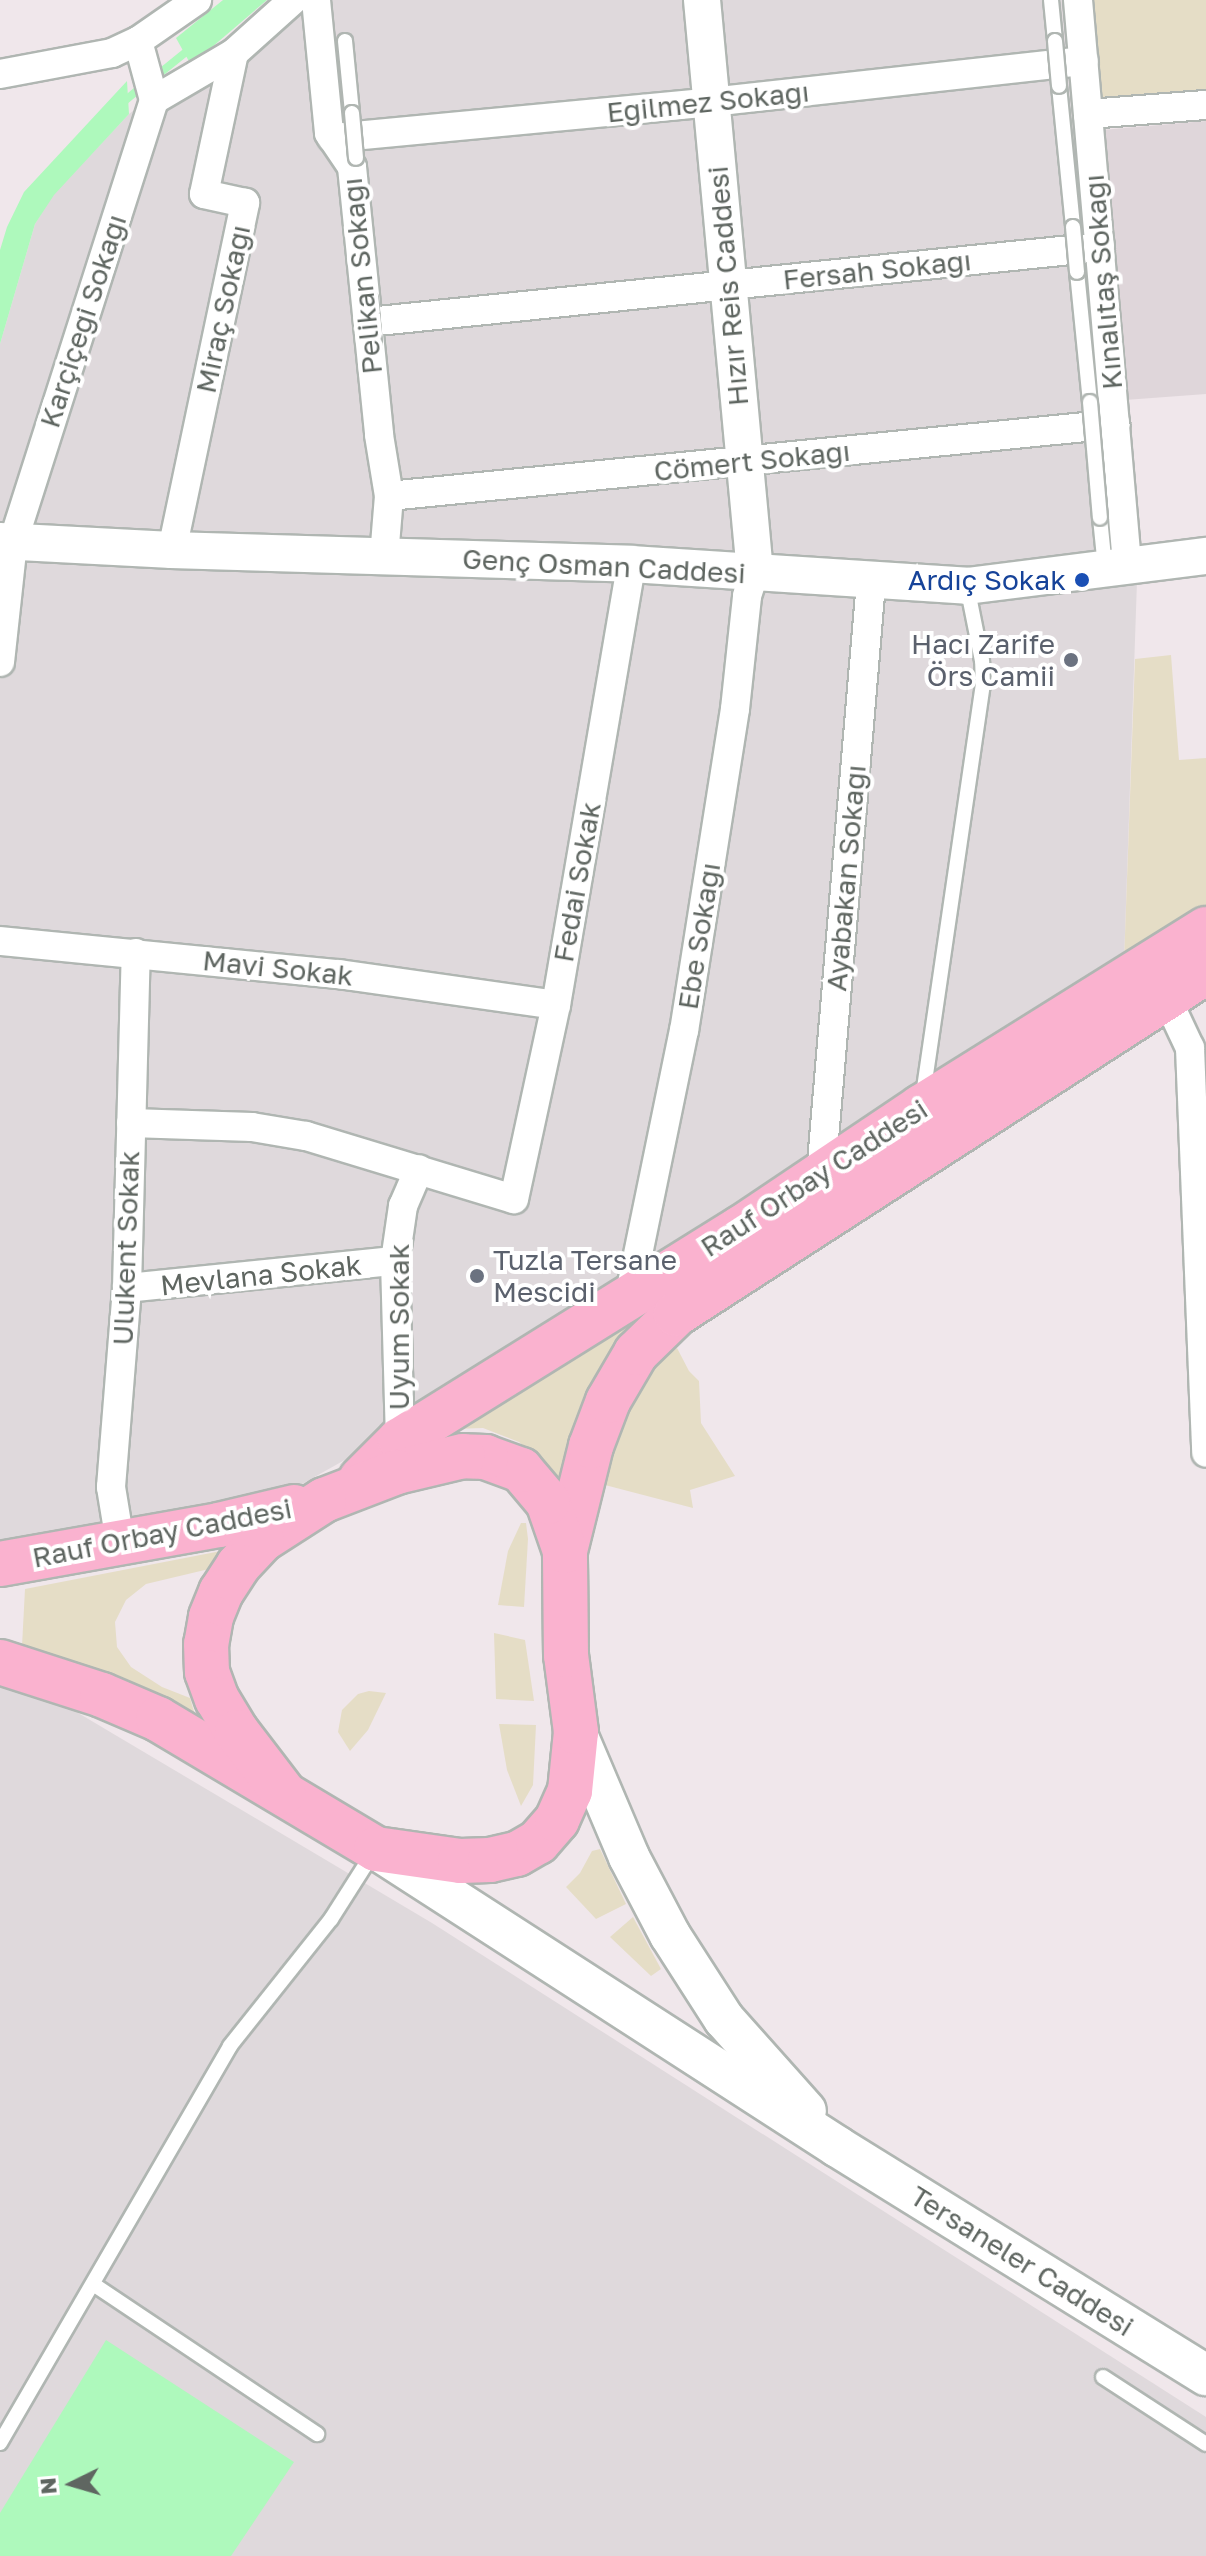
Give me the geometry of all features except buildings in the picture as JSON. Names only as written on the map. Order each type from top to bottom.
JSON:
[{"type":"main road","name":"Rauf Orbay Caddesi","points":[[283,1792],[237,1732],[217,1699],[207,1672],[206,1644],[221,1592],[238,1566],[262,1540],[336,1495],[400,1440],[629,1298],[921,1107],[1206,929]]},
{"type":"main road","name":"Rauf Orbay Caddesi","points":[[0,1662],[102,1695],[158,1719],[376,1849],[460,1861],[490,1860],[517,1854],[538,1842],[557,1820],[570,1791],[576,1732],[565,1642],[565,1551],[591,1446],[608,1401],[636,1353],[698,1296],[1206,972]]},
{"type":"main road","name":"Rauf Orbay Caddesi","points":[[0,1564],[245,1520],[336,1495],[397,1472],[450,1459],[486,1457],[521,1470],[548,1502],[565,1551]]},
{"type":"main road","points":[[576,1732],[629,1857],[670,1935],[724,2019],[838,2147]]},
{"type":"main road","name":"Tersaneler Caddesi","points":[[376,1849],[838,2147],[1206,2375]]},
{"type":"street","points":[[0,74],[141,50],[197,0]]},
{"type":"street","points":[[141,50],[153,97],[234,53],[293,0]]},
{"type":"street","name":"Pelikan Sokağı","points":[[316,0],[332,138],[352,167],[371,322],[389,496],[384,557]]},
{"type":"street","name":"Hızır Reis Caddesi","points":[[702,0],[755,572]]},
{"type":"street","name":"Kınalıtaş Sokağı","points":[[1078,0],[1115,424],[1116,566]]},
{"type":"street","name":"Miraç Sokağı","points":[[172,550],[245,203],[204,194],[234,53]]},
{"type":"street","name":"Eğilmez Sokağı","points":[[332,138],[711,102],[1084,61]]},
{"type":"street","name":"Karçiçeği Sokağı","points":[[0,662],[6,541],[153,97]]},
{"type":"street","points":[[1088,114],[1206,105]]},
{"type":"street","name":"Fersah Sokağı","points":[[371,322],[1100,247]]},
{"type":"street","name":"Cömert Sokağı","points":[[389,496],[1115,424]]},
{"type":"street","name":"Genç Osman Caddesi","points":[[6,541],[172,550],[631,564],[967,586],[1206,556]]},
{"type":"street","name":"Fedai Sokak","points":[[419,1169],[514,1199],[556,1005],[631,564]]},
{"type":"street","name":"Ebe Sokağı","points":[[629,1298],[684,1031],[735,709],[747,596],[755,572]]},
{"type":"street","name":"Ayabakan Sokağı","points":[[821,1174],[871,582]]},
{"type":"street","name":"Mavi Sokak","points":[[0,941],[339,974],[556,1005]]},
{"type":"street","name":"Ulukent Sokak","points":[[120,1542],[111,1487],[127,1288],[136,953]]},
{"type":"street","points":[[1166,997],[1190,1048],[1206,1453]]},
{"type":"street","points":[[131,1123],[277,1130],[419,1169]]},
{"type":"street","name":"Uyum Sokak","points":[[400,1440],[395,1261],[403,1206],[419,1169]]},
{"type":"street","name":"Mevlana Sokak","points":[[127,1288],[395,1261]]},
{"type":"lane","points":[[1051,0],[1100,518],[1116,566]]},
{"type":"lane","points":[[345,41],[380,405]]},
{"type":"lane","points":[[921,1107],[983,686],[982,661],[967,586]]},
{"type":"lane","points":[[0,2443],[230,2046],[331,1919],[376,1849]]},
{"type":"lane","points":[[93,2284],[317,2434]]},
{"type":"lane","points":[[1103,2377],[1206,2444]]},
{"type":"shaded area","points":[[223,0],[267,0],[191,65],[176,38]]},
{"type":"shaded area","points":[[267,0],[1091,0],[1138,552],[1124,962],[421,1417],[295,1488],[0,1549],[0,344],[35,224],[53,195],[129,114],[231,34]]},
{"type":"shaded area","points":[[1091,0],[1206,0],[1206,89],[1099,100]]},
{"type":"shaded area","points":[[127,81],[129,114],[54,195],[35,224],[0,344],[0,250],[7,227],[24,192]]},
{"type":"shaded area","points":[[1206,121],[1206,394],[1125,400],[1102,130]]},
{"type":"shaded area","points":[[1171,655],[1179,760],[1206,758],[1206,917],[1124,962],[1135,659]]},
{"type":"shaded area","points":[[645,1311],[612,1353],[563,1492],[538,1458],[519,1442],[483,1428],[453,1429]]},
{"type":"shaded area","points":[[677,1348],[689,1371],[699,1381],[701,1423],[735,1476],[690,1490],[693,1508],[605,1485],[605,1447],[627,1404],[665,1356]]},
{"type":"shaded area","points":[[521,1523],[526,1523],[528,1539],[524,1607],[498,1605],[508,1551]]},
{"type":"shaded area","points":[[221,1551],[209,1569],[146,1584],[126,1600],[115,1622],[117,1647],[131,1667],[162,1687],[190,1698],[195,1715],[22,1646],[25,1589]]},
{"type":"shaded area","points":[[494,1633],[525,1640],[534,1701],[496,1699]]},
{"type":"shaded area","points":[[0,1684],[58,1701],[432,1923],[1206,2417],[1206,2556],[0,2556]]},
{"type":"shaded area","points":[[369,1691],[386,1693],[368,1730],[350,1751],[338,1732],[342,1710],[358,1694]]},
{"type":"shaded area","points":[[499,1724],[536,1725],[533,1785],[521,1806],[507,1770]]},
{"type":"shaded area","points":[[600,1849],[626,1904],[596,1919],[566,1887],[580,1873],[592,1851]]},
{"type":"shaded area","points":[[633,1917],[661,1969],[651,1976],[610,1937]]},
{"type":"shaded area","points":[[106,2340],[294,2462],[231,2556],[0,2556],[0,2513]]},
{"type":"waterway","points":[[155,77],[191,48]]},
{"type":"waterway","points":[[121,104],[144,85]]},
{"type":"place","name":"Ardıç Sokak","points":[[1082,580]]},
{"type":"place","name":"Hacı Zarife Örs Camii","points":[[1071,660]]},
{"type":"place","name":"Tuzla Tersane Mescidi","points":[[477,1276]]}]
